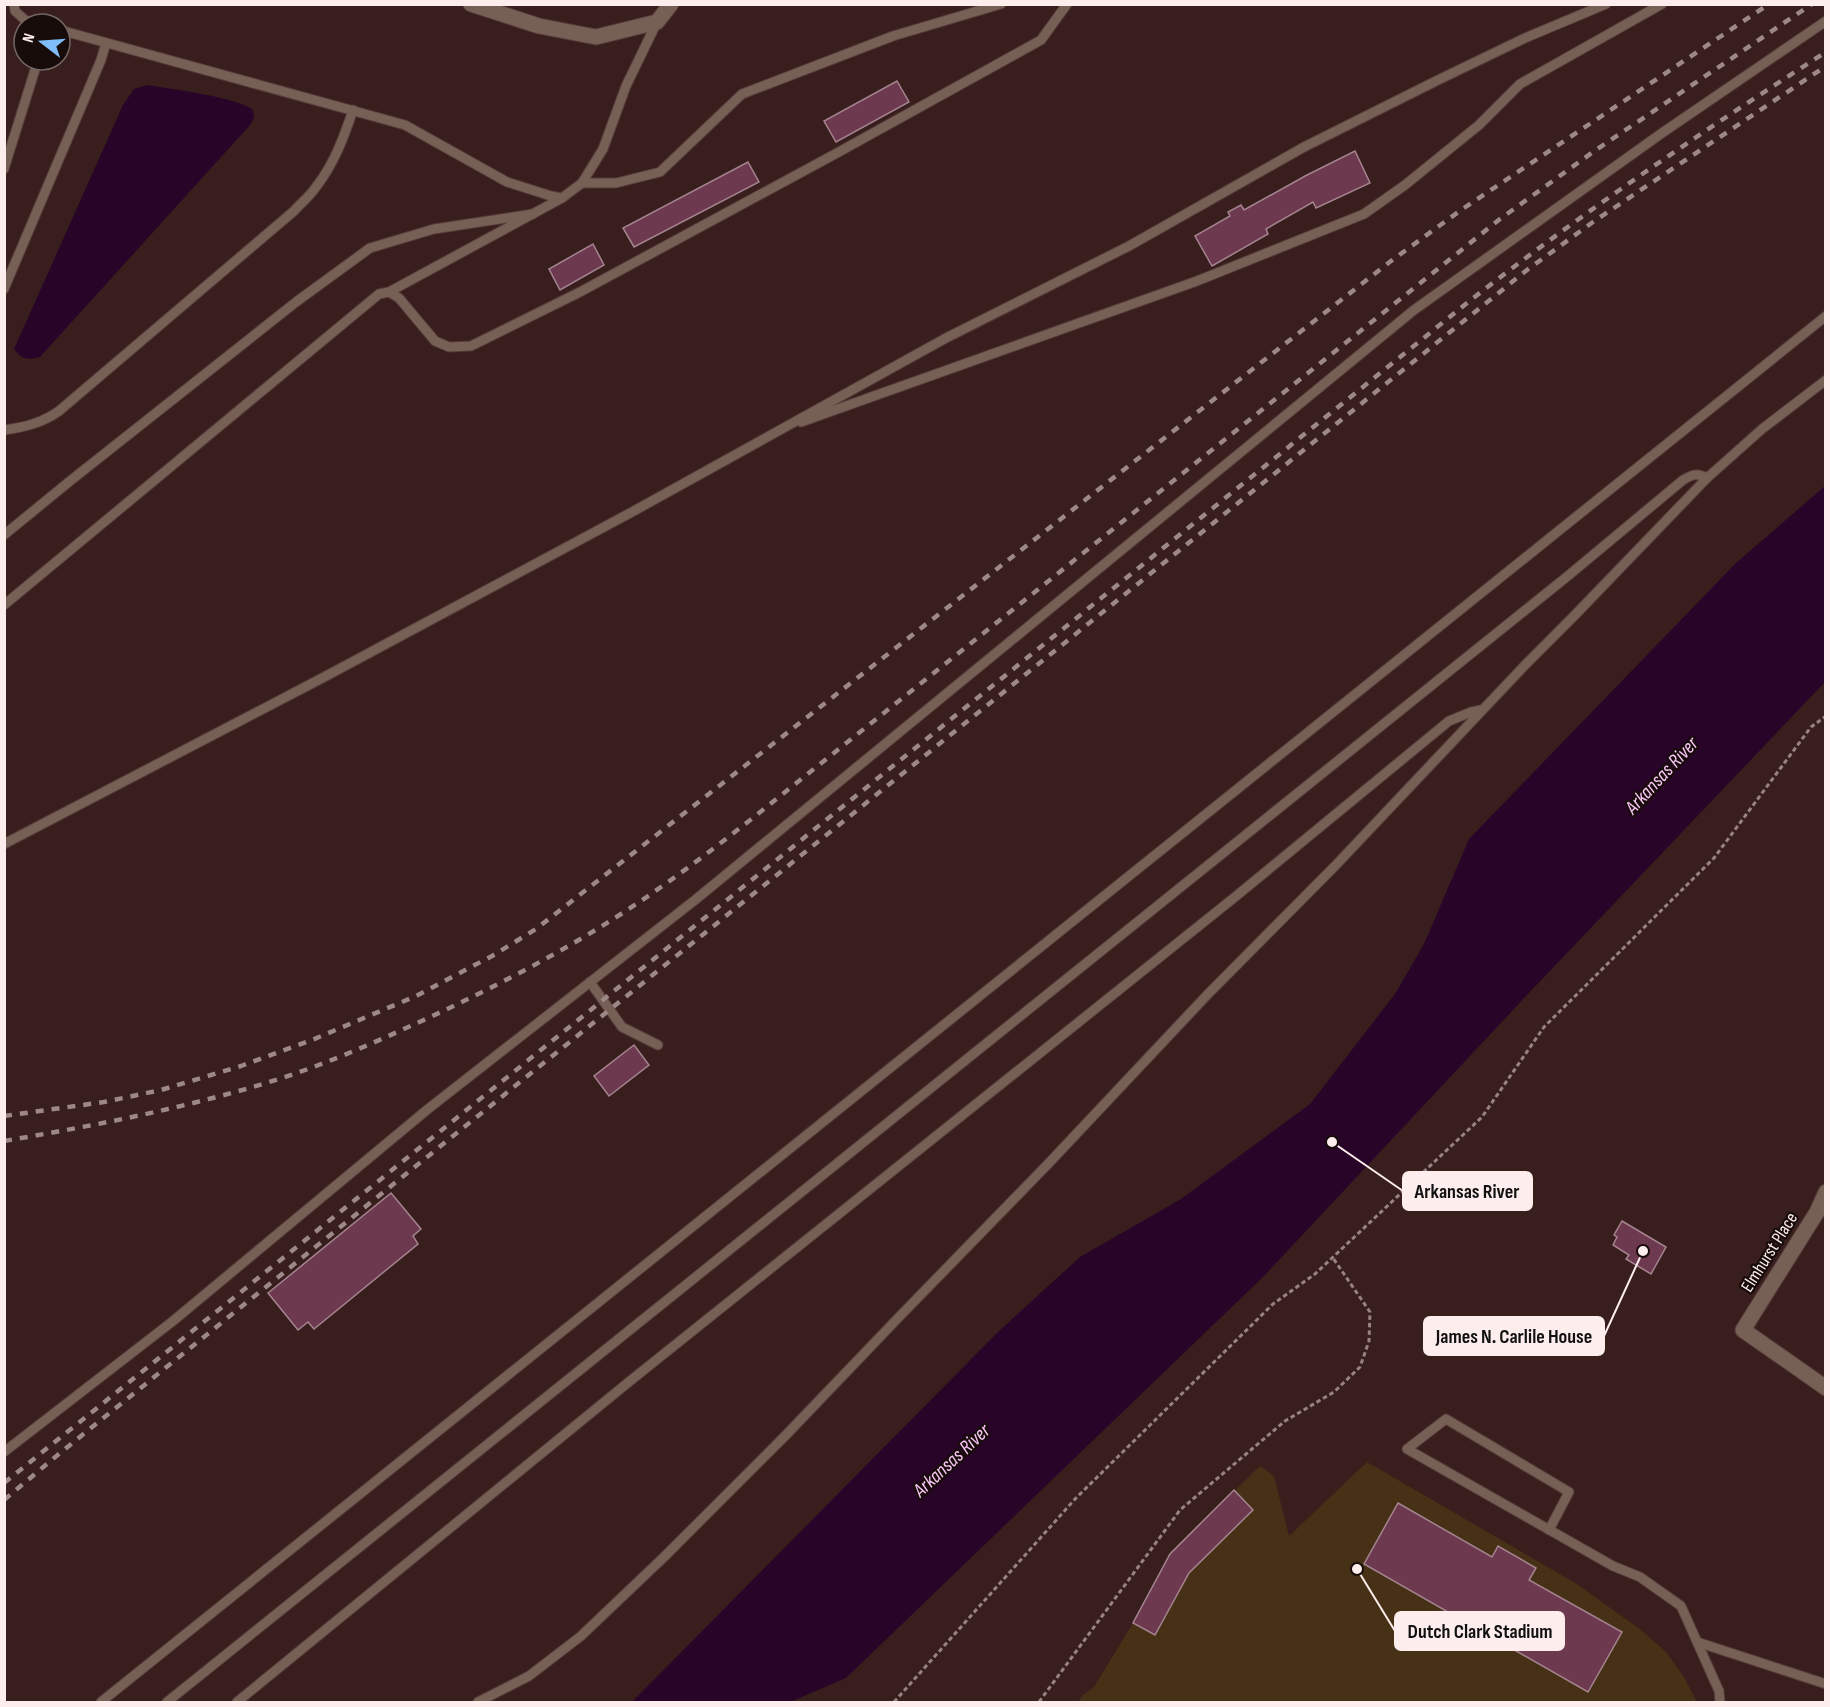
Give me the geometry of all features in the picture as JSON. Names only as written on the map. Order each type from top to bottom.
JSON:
[{"type":"street","points":[[471,4],[539,26],[596,37],[657,22],[671,4]]},
{"type":"street","name":"Elmhurst Place","points":[[1826,1192],[1817,1212],[1743,1330],[1826,1388]]},
{"type":"lane","points":[[582,183],[616,183],[660,172],[742,94],[893,36],[1001,4]]},
{"type":"lane","points":[[389,292],[409,308],[423,329],[435,341],[449,346],[471,346],[600,281],[1041,40],[1068,4]]},
{"type":"lane","points":[[4,844],[622,518],[946,338],[1129,246],[1304,147],[1526,38],[1606,4]]},
{"type":"lane","points":[[776,431],[1197,281],[1364,214],[1406,185],[1479,125],[1521,84],[1662,4]]},
{"type":"lane","points":[[4,1452],[172,1321],[428,1109],[713,885],[1414,310],[1662,133],[1826,21]]},
{"type":"lane","points":[[4,605],[379,294],[389,292],[562,198],[582,183],[603,149],[626,86],[657,22]]},
{"type":"lane","points":[[72,33],[405,125],[507,182],[562,198]]},
{"type":"lane","points":[[4,289],[101,60],[106,43]]},
{"type":"lane","points":[[4,169],[34,72]]},
{"type":"lane","points":[[4,430],[28,426],[48,419],[59,411],[294,211],[317,187],[333,160],[344,138],[353,110]]},
{"type":"lane","points":[[4,535],[70,480],[296,302],[370,248],[434,229],[533,213]]},
{"type":"lane","points":[[100,1702],[1826,316]]},
{"type":"lane","points":[[478,1702],[529,1676],[581,1636],[664,1557],[786,1435],[1048,1164],[1208,994],[1335,866],[1482,710],[1707,478],[1762,429],[1826,380]]},
{"type":"lane","points":[[167,1702],[1569,575],[1683,480],[1693,474],[1707,478]]},
{"type":"lane","points":[[237,1702],[630,1381],[1152,964],[1449,721],[1482,710]]},
{"type":"lane","points":[[590,982],[622,1027],[658,1045]]},
{"type":"lane","points":[[1549,1530],[1569,1492],[1446,1419],[1407,1449],[1549,1530],[1613,1566],[1640,1577],[1681,1606],[1719,1692],[1720,1702]]},
{"type":"lane","points":[[1696,1642],[1826,1684]]},
{"type":"path","points":[[894,1702],[1076,1498],[1273,1304],[1333,1258],[1482,1117],[1544,1028],[1714,858],[1810,727],[1826,716]]},
{"type":"path","points":[[1039,1702],[1180,1510],[1284,1421],[1334,1392],[1360,1367],[1369,1341],[1370,1312],[1333,1258]]},
{"type":"shaded area","points":[[1367,1462],[1577,1584],[1641,1630],[1666,1652],[1684,1677],[1697,1702],[1078,1702],[1094,1687],[1133,1623],[1170,1554],[1260,1466],[1274,1476],[1289,1536]]},
{"type":"water","points":[[148,85],[233,101],[253,110],[254,117],[251,124],[40,357],[29,359],[22,357],[14,349],[123,105],[134,89]]},
{"type":"water","points":[[1825,486],[1825,682],[1264,1276],[846,1678],[790,1702],[632,1702],[998,1332],[1080,1257],[1181,1199],[1310,1104],[1395,994],[1424,944],[1469,839],[1736,563]]},
{"type":"building","points":[[897,81],[909,102],[836,142],[824,121]]},
{"type":"building","points":[[1355,151],[1370,183],[1316,208],[1313,202],[1266,229],[1268,234],[1212,266],[1195,236],[1230,216],[1228,212],[1241,205],[1244,210]]},
{"type":"building","points":[[748,162],[759,182],[634,247],[623,228]]},
{"type":"building","points":[[593,244],[604,265],[560,290],[549,269]]},
{"type":"building","points":[[634,1045],[649,1065],[609,1096],[594,1076]]},
{"type":"building","points":[[391,1193],[421,1229],[413,1236],[418,1244],[314,1329],[308,1322],[298,1330],[268,1293]]},
{"type":"building","points":[[1622,1221],[1666,1247],[1651,1274],[1626,1259],[1629,1255],[1613,1245],[1617,1237],[1614,1235]]},
{"type":"building","points":[[1234,1490],[1253,1510],[1189,1573],[1155,1635],[1133,1623],[1170,1554]]},
{"type":"building","points":[[1398,1503],[1492,1557],[1498,1546],[1536,1568],[1529,1580],[1622,1632],[1588,1692],[1364,1564]]},
{"type":"railway","points":[[4,1116],[104,1102],[161,1090],[241,1066],[312,1040],[416,996],[492,956],[536,929],[1391,261],[1461,210],[1769,4]]},
{"type":"railway","points":[[4,1141],[109,1122],[179,1106],[302,1071],[343,1056],[441,1012],[526,970],[608,922],[675,877],[743,826],[1500,219],[1593,152],[1812,4]]},
{"type":"railway","points":[[4,1483],[1472,299],[1558,234],[1646,172],[1826,52]]},
{"type":"railway","points":[[4,1500],[1527,270],[1593,222],[1826,66]]},
{"type":"place","name":"Arkansas River","points":[[1332,1142]]},
{"type":"place","name":"James N. Carlile House","points":[[1643,1251]]},
{"type":"place","name":"Dutch Clark Stadium","points":[[1357,1569]]}]
